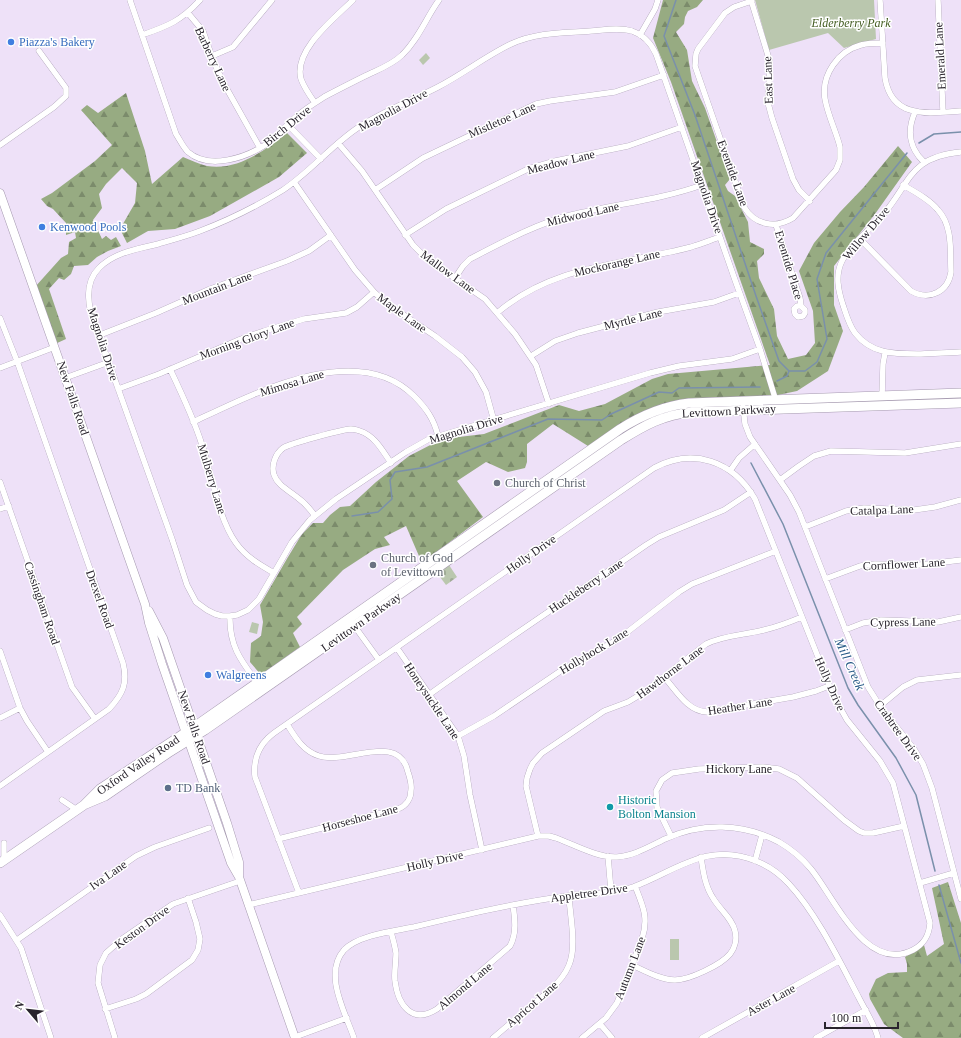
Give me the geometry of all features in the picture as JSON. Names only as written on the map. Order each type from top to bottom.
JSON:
[{"type":"main road","name":"New Falls Road","points":[[0,193],[146,604],[163,638],[231,863],[239,879],[295,1037]]},
{"type":"main road","name":"Levittown Parkway","points":[[742,406],[778,409],[961,393]]},
{"type":"main road","name":"Levittown Parkway","points":[[191,733],[257,682],[352,623],[621,440],[659,418],[680,413],[742,406],[775,400],[961,403]]},
{"type":"main road","name":"Levittown Parkway","points":[[191,733],[263,690],[352,623]]},
{"type":"main road","name":"Oxford Valley Road","points":[[2,862],[81,807],[100,789],[191,733]]},
{"type":"street","name":"Birch Drive","points":[[130,0],[176,134],[189,152],[205,160],[222,160],[240,157],[260,148],[288,125],[302,111],[344,86],[382,68],[400,57],[415,40],[432,9],[439,0]]},
{"type":"street","points":[[142,36],[169,26],[188,13],[200,0]]},
{"type":"street","points":[[212,56],[233,46],[272,0]]},
{"type":"street","points":[[315,103],[301,79],[300,73],[302,60],[308,47],[353,0]]},
{"type":"street","points":[[640,35],[655,9],[658,0]]},
{"type":"street","points":[[880,0],[885,78],[888,89],[898,103],[907,110],[915,112],[961,111]]},
{"type":"street","name":"Emerald Lane","points":[[938,0],[943,112]]},
{"type":"street","name":"East Lane","points":[[751,1],[770,62],[768,103],[772,118],[793,179],[799,190],[810,202]]},
{"type":"street","name":"Eventide Lane","points":[[751,1],[734,7],[725,13],[698,49],[695,66],[744,207],[750,215],[759,221],[776,225]]},
{"type":"street","name":"Barberry Lane","points":[[188,13],[203,31],[223,83],[260,148]]},
{"type":"street","name":"Magnolia Drive","points":[[760,349],[732,359],[665,369],[494,421],[438,436],[419,445],[336,499],[315,516],[301,530],[292,542],[259,599],[243,613],[222,616],[199,605],[192,596],[180,568],[172,538],[90,307],[89,290],[95,272],[104,264],[121,254],[161,243],[218,224],[259,204],[294,182],[357,128],[437,87],[497,52],[524,39],[548,34],[618,29],[640,35],[653,47],[656,54],[760,349],[778,409]]},
{"type":"street","points":[[776,225],[793,218],[810,202],[833,175],[840,160],[840,147],[825,100],[825,88],[829,73],[837,60],[852,48],[867,43],[883,43]]},
{"type":"street","points":[[0,145],[54,107],[66,96],[66,88],[39,51]]},
{"type":"street","name":"Mistletoe Lane","points":[[375,190],[423,158],[536,104],[615,92],[664,75]]},
{"type":"street","points":[[915,112],[910,126],[911,140],[915,152],[924,162]]},
{"type":"street","points":[[288,125],[321,159]]},
{"type":"street","name":"Meadow Lane","points":[[405,235],[446,209],[528,169],[555,161],[628,146],[682,127]]},
{"type":"street","name":"Mallow Lane","points":[[338,143],[362,171],[413,246],[423,256],[479,294],[498,313],[531,356],[541,375],[549,404]]},
{"type":"street","name":"Willow Drive","points":[[961,152],[942,154],[924,162],[913,171],[884,214],[849,250],[842,261],[838,274],[838,287],[847,316],[855,332],[867,344],[885,353],[896,354],[961,352]]},
{"type":"street","name":"Maple Lane","points":[[294,182],[354,270],[374,292],[386,303],[435,336],[462,357],[475,372],[486,392],[494,421]]},
{"type":"street","name":"Midwood Lane","points":[[455,278],[470,259],[545,222],[571,215],[676,193],[702,185]]},
{"type":"street","points":[[860,239],[911,291],[916,294],[926,296],[935,294],[946,286],[951,272],[949,232],[946,221],[938,209],[903,185]]},
{"type":"street","name":"Eventide Place","points":[[776,225],[800,298],[801,306]]},
{"type":"street","name":"Mountain Lane","points":[[100,335],[156,313],[210,289],[292,259],[309,251],[331,235]]},
{"type":"street","name":"Mockorange Lane","points":[[498,313],[514,300],[533,289],[574,272],[594,266],[691,247],[720,237]]},
{"type":"street","name":"Morning Glory Lane","points":[[118,389],[264,331],[304,319],[346,313],[358,307],[374,292]]},
{"type":"street","name":"Myrtle Lane","points":[[531,356],[555,341],[578,333],[658,312],[714,302],[740,294]]},
{"type":"street","name":"Drexel Road","points":[[0,318],[17,361],[125,672],[124,687],[120,696],[109,709],[0,786]]},
{"type":"street","points":[[0,368],[55,347]]},
{"type":"street","points":[[882,401],[883,364],[885,353]]},
{"type":"street","points":[[65,378],[109,362]]},
{"type":"street","name":"Mulberry Lane","points":[[170,369],[194,422],[222,513],[232,537],[252,560],[274,573]]},
{"type":"street","name":"Mimosa Lane","points":[[194,422],[244,399],[307,376],[351,370],[379,374],[403,386],[429,413],[433,419],[438,436]]},
{"type":"street","name":"Crabtree Drive","points":[[742,406],[747,430],[796,506],[868,687],[880,706],[914,749],[923,764],[930,782],[961,899]]},
{"type":"street","points":[[315,516],[299,498],[279,484],[274,476],[274,461],[277,455],[284,448],[342,430],[355,429],[373,438],[391,463]]},
{"type":"street","points":[[730,471],[739,458],[755,444]]},
{"type":"street","points":[[780,480],[814,456],[831,451],[905,453],[961,444],[961,452]]},
{"type":"street","name":"Holly Drive","points":[[248,905],[482,850],[538,836],[549,836],[556,838],[608,856],[626,856],[687,830],[712,826],[738,828],[762,835],[788,848],[806,863],[857,934],[867,944],[880,951],[895,954],[905,953],[918,947],[926,939],[930,930],[930,923],[920,883],[893,783],[880,761],[847,720],[829,686],[755,499],[741,479],[730,471],[708,461],[695,459],[675,460],[658,466],[270,736],[260,748],[256,756],[254,771],[256,784],[299,893]]},
{"type":"street","name":"Cassingham Road","points":[[0,482],[70,682],[76,694],[95,719]]},
{"type":"street","name":"Huckleberry Lane","points":[[430,694],[539,617],[646,545],[724,510],[751,492]]},
{"type":"street","name":"Catalpa Lane","points":[[805,528],[836,514],[852,510],[864,508],[914,510],[935,507],[961,500]]},
{"type":"street","points":[[0,509],[9,506]]},
{"type":"street","name":"Hollyhock Lane","points":[[458,736],[494,716],[562,670],[616,640],[686,588],[722,571],[776,551]]},
{"type":"street","name":"Cornflower Lane","points":[[825,579],[860,566],[876,564],[920,566],[961,560]]},
{"type":"street","points":[[230,616],[231,636],[234,647],[244,664],[263,690]]},
{"type":"street","name":"Hawthorne Lane","points":[[538,836],[526,786],[528,774],[533,763],[547,749],[585,722],[604,711],[635,698],[701,648],[713,641],[764,630],[802,617]]},
{"type":"street","name":"Cypress Lane","points":[[845,630],[863,623],[881,620],[938,622],[961,617]]},
{"type":"street","points":[[352,623],[379,660]]},
{"type":"street","name":"Honeysuckle Lane","points":[[397,648],[458,736],[464,756],[470,795],[482,850]]},
{"type":"street","points":[[0,652],[20,708],[48,752]]},
{"type":"street","name":"Heather Lane","points":[[664,677],[690,706],[696,710],[707,712],[793,697],[829,686]]},
{"type":"street","points":[[880,706],[902,687],[917,680],[961,677]]},
{"type":"street","points":[[0,718],[20,708]]},
{"type":"street","name":"Horseshoe Lane","points":[[278,839],[398,809],[407,803],[411,793],[411,783],[406,763],[393,752],[382,751],[332,758],[321,756],[305,748],[286,724]]},
{"type":"street","name":"Hickory Lane","points":[[671,836],[657,807],[656,791],[660,782],[666,776],[676,771],[690,770],[763,767],[779,770],[798,778],[844,820],[859,831],[873,834],[904,826]]},
{"type":"street","points":[[62,800],[81,807]]},
{"type":"street","name":"Iva Lane","points":[[17,940],[136,856],[149,849],[209,828]]},
{"type":"street","points":[[755,861],[762,835]]},
{"type":"street","points":[[2,862],[4,843]]},
{"type":"street","name":"Appletree Drive","points":[[354,1038],[335,982],[336,968],[341,954],[349,946],[361,940],[470,913],[635,886],[687,862],[701,857],[722,854],[733,855],[755,861],[774,870],[789,884],[819,926],[874,1024],[878,1038]]},
{"type":"street","points":[[608,856],[611,891]]},
{"type":"street","points":[[632,965],[667,979],[680,980],[697,974],[722,961],[730,954],[735,944],[736,937],[733,925],[716,903],[710,892],[701,857]]},
{"type":"street","points":[[920,883],[954,873]]},
{"type":"street","name":"Keston Drive","points":[[115,1038],[100,992],[98,979],[100,965],[106,954],[122,939],[165,909],[188,898],[239,879]]},
{"type":"street","name":"Autumn Lane","points":[[582,1038],[600,1024],[617,1003],[642,939],[646,923],[643,907],[635,886]]},
{"type":"street","name":"Apricot Lane","points":[[492,1038],[550,990],[566,971],[573,951],[569,896]]},
{"type":"street","points":[[106,1009],[146,994],[192,960],[198,950],[200,939],[188,898]]},
{"type":"street","name":"Almond Lane","points":[[391,932],[396,952],[395,982],[403,1005],[409,1011],[418,1015],[428,1014],[437,1009],[510,946],[515,932],[513,905]]},
{"type":"street","points":[[0,915],[17,940],[51,1038]]},
{"type":"street","name":"Aster Lane","points":[[702,1038],[839,961]]},
{"type":"street","points":[[816,1038],[866,1010]]},
{"type":"street","points":[[295,1037],[347,1018]]},
{"type":"street","points":[[600,1024],[612,1038]]},
{"type":"green space","points":[[663,0],[703,0],[697,7],[688,11],[684,24],[676,32],[687,50],[692,81],[705,108],[730,179],[725,185],[728,191],[735,196],[748,222],[750,242],[764,249],[764,254],[757,261],[759,278],[774,309],[777,336],[788,359],[806,355],[815,343],[813,311],[799,271],[814,243],[898,146],[912,162],[875,214],[834,266],[834,305],[843,331],[828,371],[797,391],[778,395],[646,410],[588,446],[553,424],[527,444],[527,462],[525,468],[508,472],[486,462],[457,481],[483,517],[422,563],[406,526],[384,537],[390,545],[375,549],[343,570],[297,617],[302,624],[293,633],[300,647],[261,675],[250,662],[251,643],[261,636],[263,622],[260,605],[302,534],[313,523],[323,523],[340,507],[350,506],[376,482],[409,456],[442,439],[484,434],[559,405],[579,411],[605,404],[652,379],[668,374],[770,365],[671,82],[653,38]]},
{"type":"green space","name":"Elderberry Park","points":[[755,0],[874,0],[876,39],[844,48],[828,33],[769,50]]},
{"type":"green space","points":[[426,53],[430,58],[423,65],[419,60]]},
{"type":"green space","points":[[126,93],[145,151],[152,184],[183,157],[207,166],[218,167],[239,163],[259,153],[287,133],[307,153],[279,177],[210,216],[175,229],[148,231],[127,243],[120,229],[135,203],[137,183],[122,168],[106,184],[99,194],[102,208],[93,220],[102,239],[106,236],[111,240],[116,237],[121,246],[97,257],[88,265],[74,266],[71,274],[64,280],[59,278],[49,289],[66,339],[55,344],[35,287],[61,258],[68,254],[69,242],[76,238],[75,232],[66,235],[66,223],[41,199],[52,193],[95,161],[112,145],[81,110],[87,105],[98,113]]},
{"type":"green space","points":[[449,565],[457,577],[446,585],[437,573]]},
{"type":"green space","points":[[252,622],[259,624],[257,634],[249,632]]},
{"type":"green space","points":[[948,882],[961,923],[961,1038],[903,1038],[884,1024],[870,999],[869,994],[876,979],[888,973],[907,972],[905,957],[924,945],[927,956],[944,944],[932,888]]},
{"type":"green space","points":[[670,939],[679,939],[679,960],[670,960]]},
{"type":"waterway","points":[[676,0],[664,36],[695,115],[779,361],[789,371],[805,371],[817,362],[827,339],[817,279],[826,253],[907,153]]},
{"type":"waterway","points":[[919,143],[934,134],[961,132]]},
{"type":"waterway","points":[[777,381],[787,376],[789,371]]},
{"type":"waterway","points":[[352,516],[378,512],[392,499],[390,480],[395,472],[427,467],[548,419],[602,420],[611,414],[659,392],[672,393],[679,388],[760,387]]},
{"type":"waterway","name":"Mill Creek","points":[[751,463],[783,524],[848,688],[858,705],[896,758],[916,795],[935,871]]},
{"type":"waterway","name":"Mill Creek","points":[[939,885],[961,963]]},
{"type":"place","name":"Piazza's Bakery","points":[[11,42]]},
{"type":"place","name":"Kenwood Pools","points":[[42,227]]},
{"type":"place","name":"Church of Christ","points":[[497,483]]},
{"type":"place","name":"Church of God of Levittown","points":[[373,565]]},
{"type":"place","name":"Walgreens","points":[[208,675]]},
{"type":"place","name":"TD Bank","points":[[168,788]]},
{"type":"place","name":"Historic Bolton Mansion","points":[[610,807]]}]
